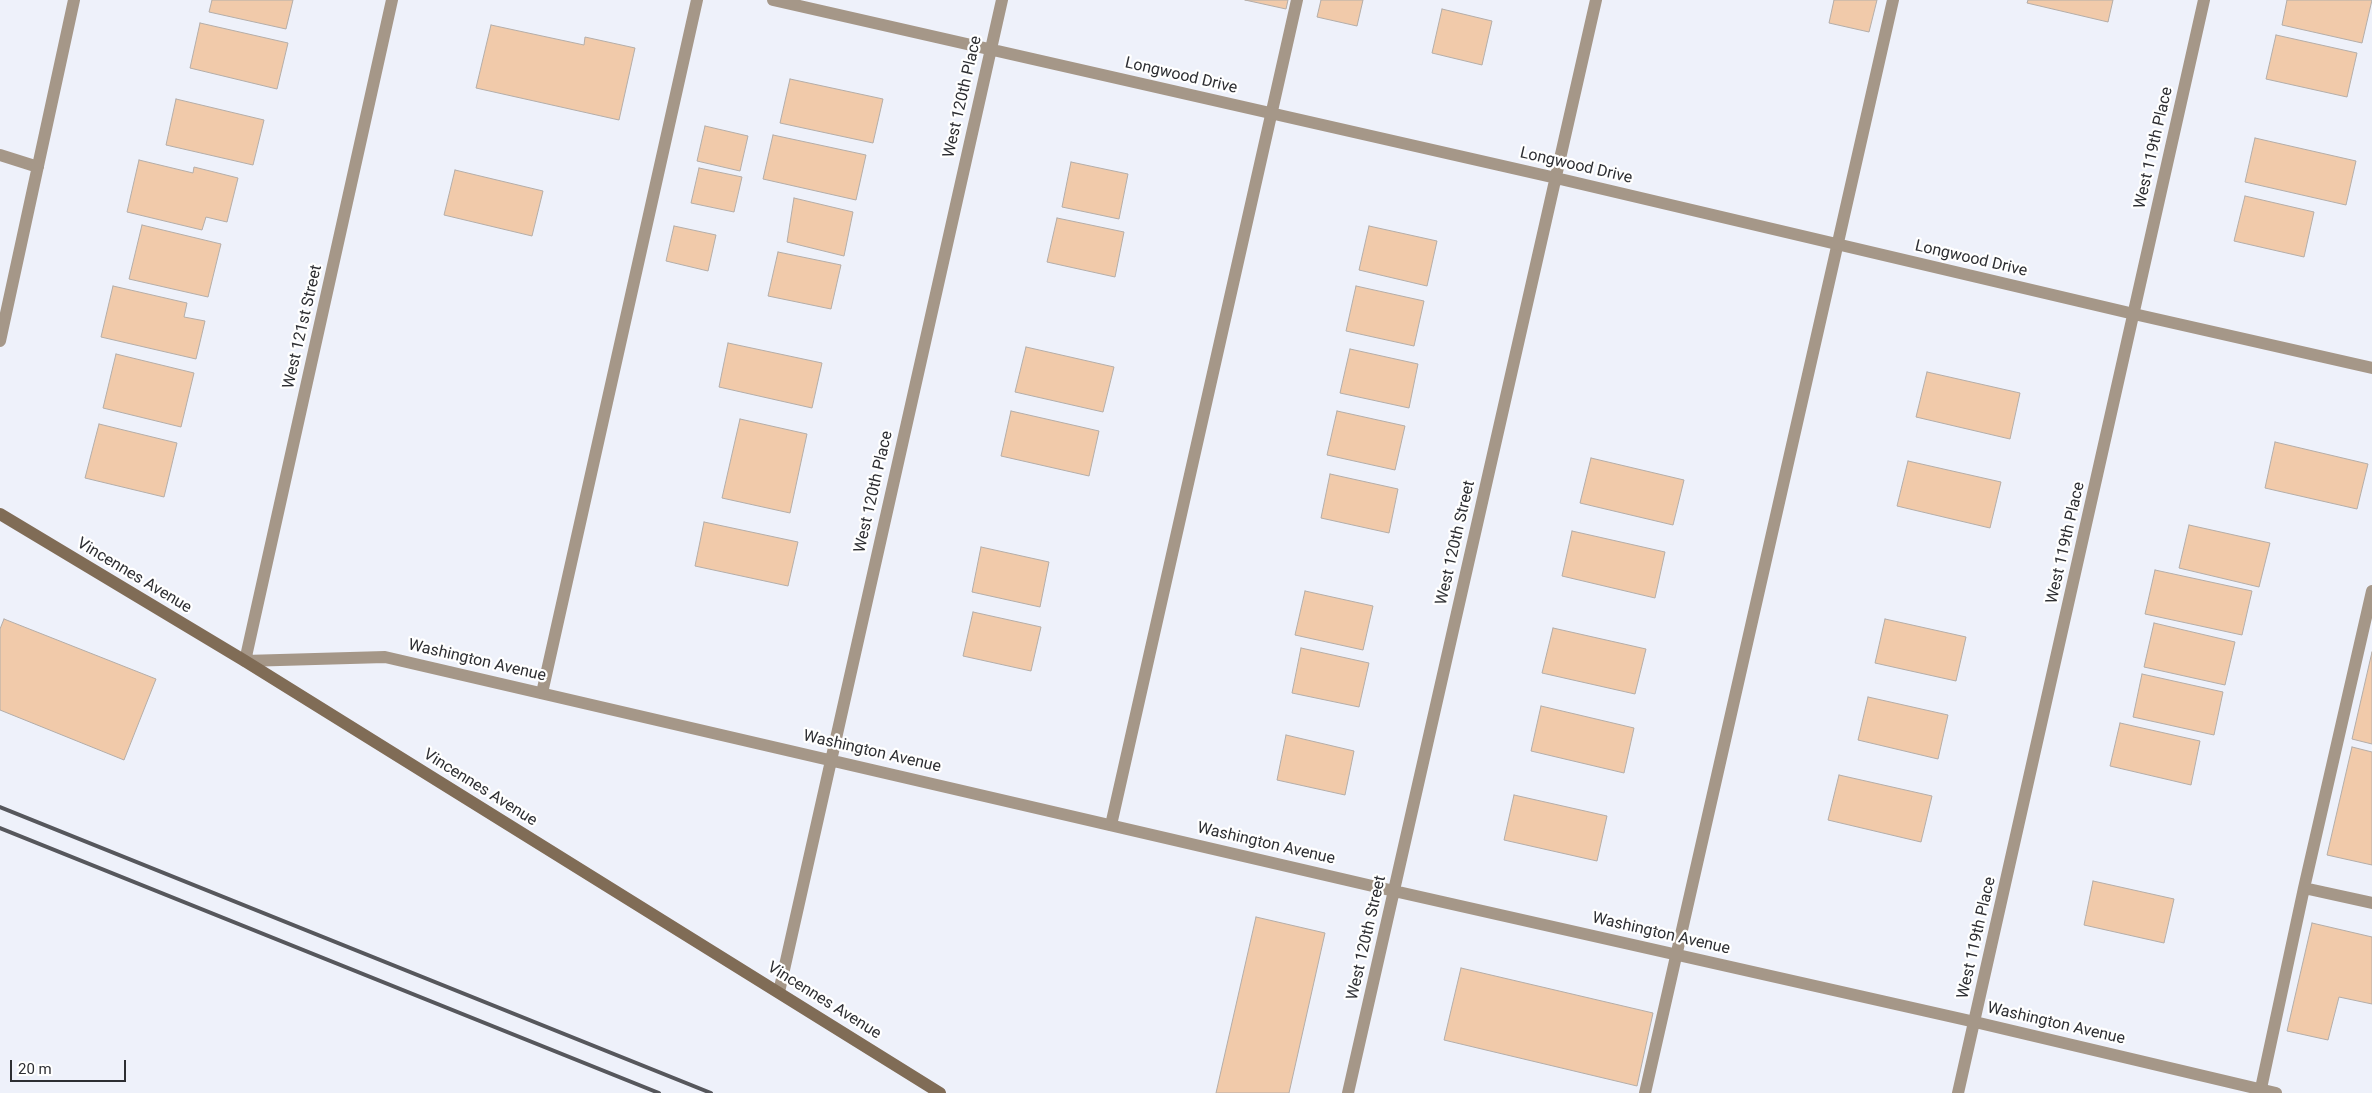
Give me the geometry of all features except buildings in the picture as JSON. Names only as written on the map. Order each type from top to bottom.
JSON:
[{"type":"main road","name":"Vincennes Avenue","points":[[0,514],[245,661],[940,1093]]},
{"type":"street","points":[[0,341],[74,0]]},
{"type":"street","name":"West 121st Street","points":[[245,661],[392,0]]},
{"type":"street","points":[[542,693],[697,0]]},
{"type":"street","name":"Longwood Drive","points":[[772,0],[1556,178],[2372,368]]},
{"type":"street","name":"West 120th Place","points":[[779,992],[1002,0]]},
{"type":"street","points":[[1111,825],[1297,0]]},
{"type":"street","name":"West 120th Street","points":[[1348,1093],[1596,0]]},
{"type":"street","points":[[1645,1093],[1893,0]]},
{"type":"street","name":"West 119th Place","points":[[1958,1093],[2204,0]]},
{"type":"street","points":[[0,155],[38,167]]},
{"type":"street","points":[[2261,1091],[2304,888],[2372,592]]},
{"type":"street","name":"Washington Avenue","points":[[245,661],[385,657],[1394,891],[1975,1022],[2276,1093]]},
{"type":"street","points":[[2304,888],[2372,903]]},
{"type":"railway","points":[[0,807],[711,1093]]},
{"type":"railway","points":[[0,828],[659,1093]]}]
